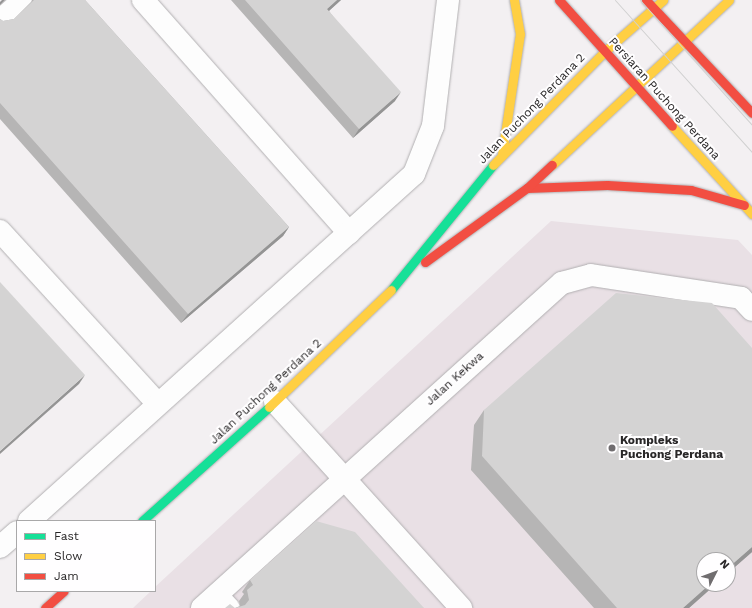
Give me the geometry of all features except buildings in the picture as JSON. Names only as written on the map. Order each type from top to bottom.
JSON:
[{"type":"street","points":[[143,0],[349,233]]},
{"type":"street","points":[[30,520],[414,174],[433,126],[448,0]]},
{"type":"street","points":[[502,154],[520,34],[514,0]]},
{"type":"street","name":"Persiaran Puchong Perdana","points":[[558,0],[752,214]]},
{"type":"street","points":[[646,0],[685,44],[752,113]]},
{"type":"street","name":"Jalan Puchong Perdana 2","points":[[143,520],[275,402],[403,278],[502,154],[604,52],[663,0]]},
{"type":"street","name":"Jalan Puchong Perdana 2","points":[[403,278],[527,188],[636,87],[685,44],[729,0]]},
{"type":"street","points":[[527,188],[607,186],[691,190],[744,205]]},
{"type":"street","points":[[0,231],[158,404]]},
{"type":"street","name":"Jalan Kekwa","points":[[216,603],[344,479],[562,283],[591,275],[741,298],[752,310]]},
{"type":"street","points":[[275,402],[461,608]]},
{"type":"street","points":[[0,547],[16,533]]},
{"type":"street","points":[[45,608],[63,592]]},
{"type":"lane","points":[[0,20],[22,0]]},
{"type":"shaded area","points":[[551,221],[738,240],[752,255],[752,608],[133,608],[150,592],[156,592],[156,586]]},
{"type":"tram line","points":[[615,0],[752,152]]},
{"type":"tram line","points":[[640,0],[752,125]]},
{"type":"traffic: fast","points":[[391,290],[493,165]]},
{"type":"traffic: fast","points":[[143,520],[269,407]]},
{"type":"traffic: slow","points":[[502,154],[520,34],[514,0]]},
{"type":"traffic: slow","points":[[493,165],[604,52],[663,0]]},
{"type":"traffic: slow","points":[[552,165],[729,0]]},
{"type":"traffic: slow","points":[[672,126],[752,214]]},
{"type":"traffic: slow","points":[[269,407],[391,290]]},
{"type":"traffic: jam","points":[[559,0],[672,126]]},
{"type":"traffic: jam","points":[[646,0],[752,113]]},
{"type":"traffic: jam","points":[[425,262],[527,188],[552,165]]},
{"type":"traffic: jam","points":[[527,188],[607,185],[691,190],[744,205]]},
{"type":"traffic: jam","points":[[45,608],[63,592]]},
{"type":"place","name":"Kompleks Puchong Perdana","points":[[612,448]]}]
